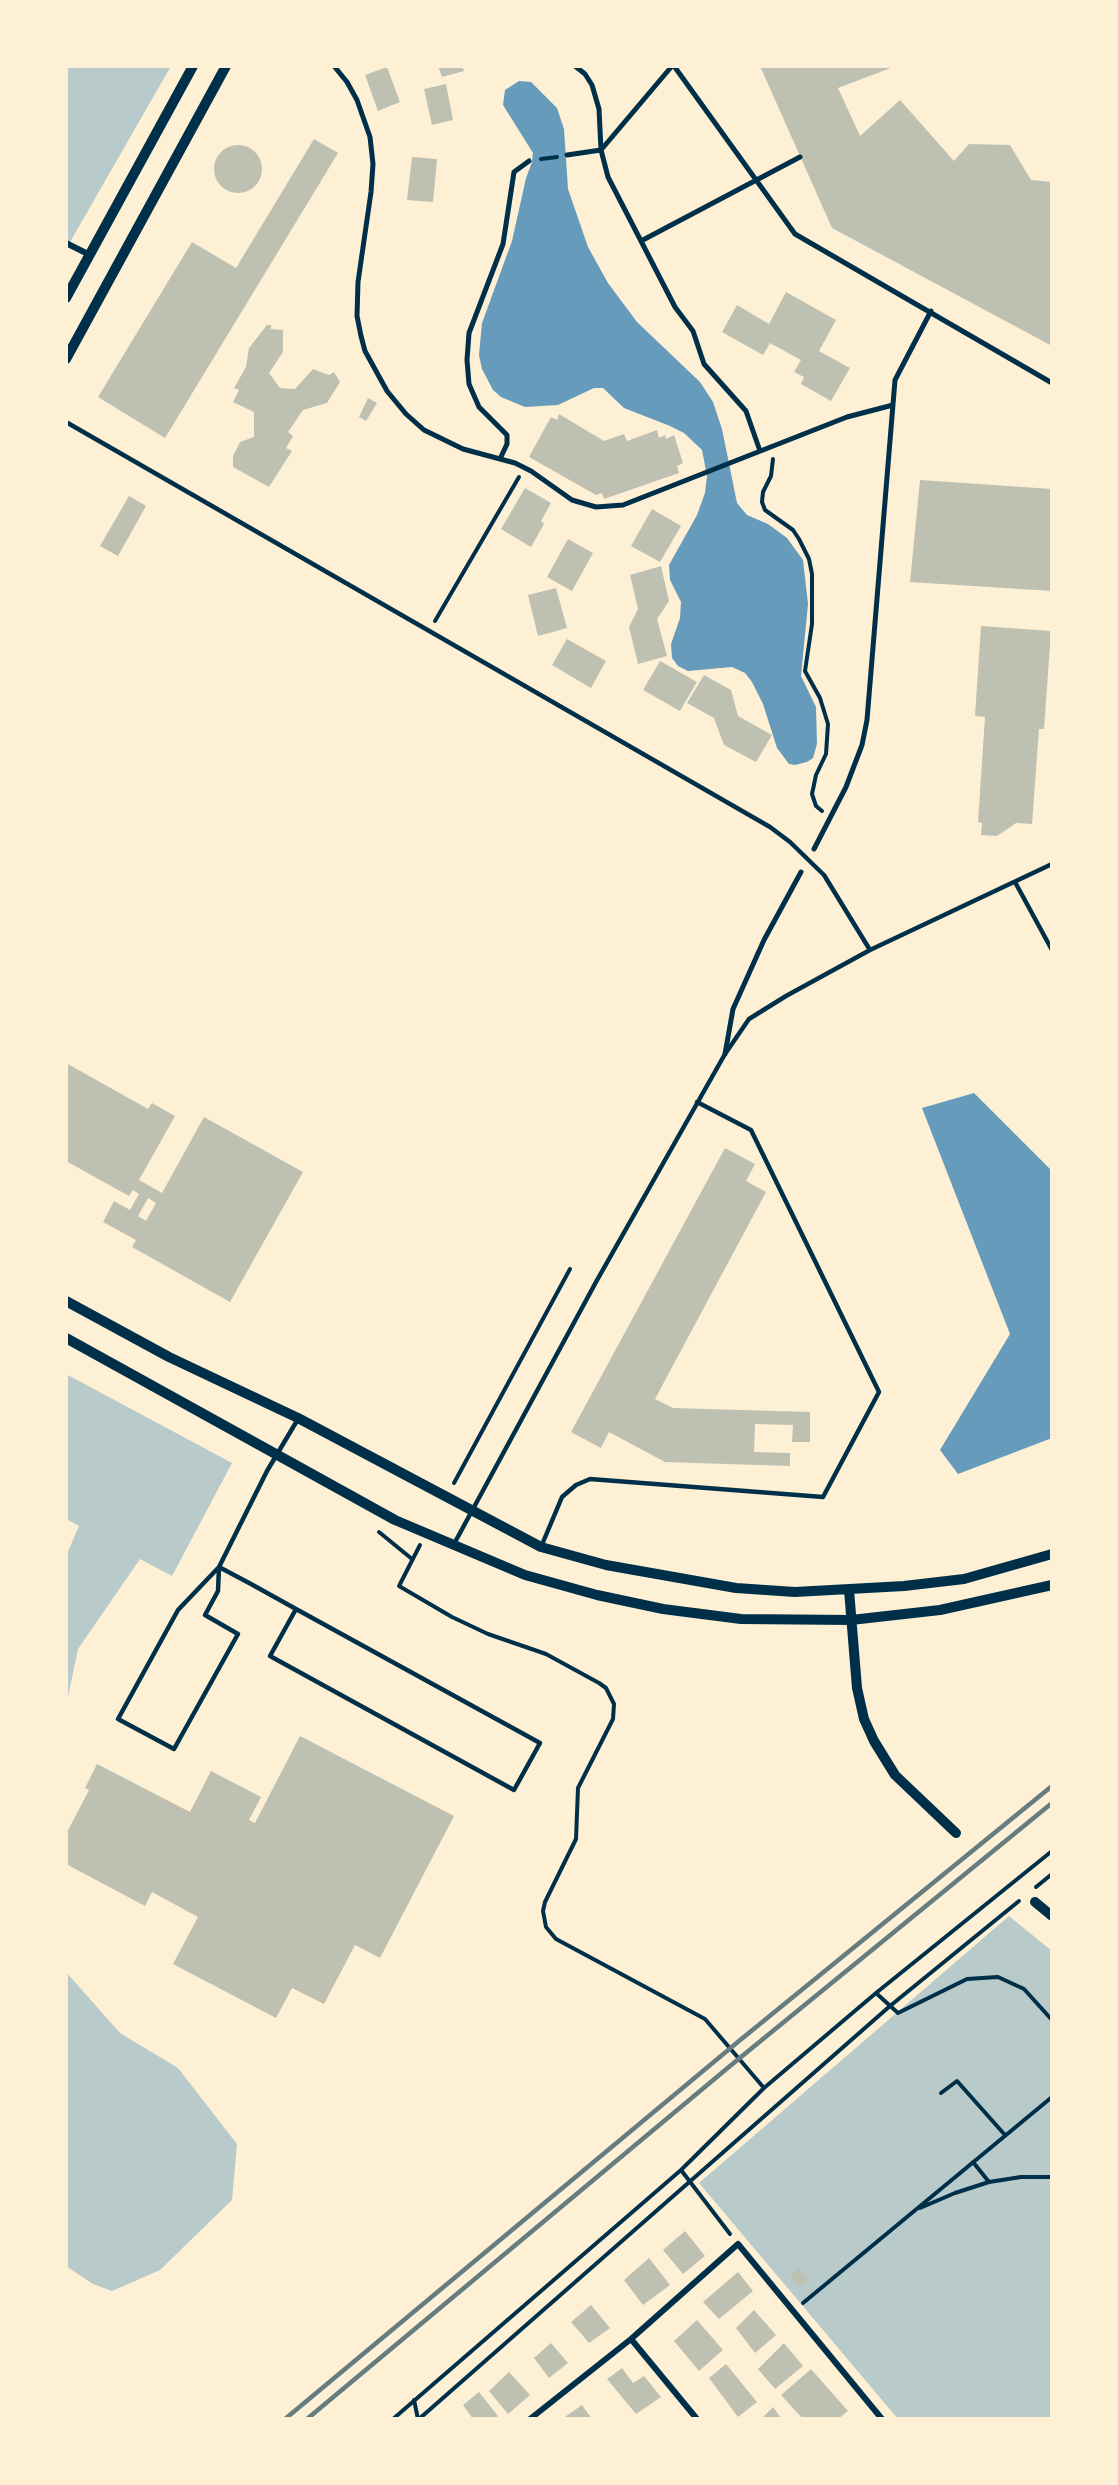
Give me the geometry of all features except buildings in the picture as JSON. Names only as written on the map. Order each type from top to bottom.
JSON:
[{"type":"street","points":[[66,298],[193,66]]},
{"type":"street","points":[[66,359],[226,66]]},
{"type":"street","points":[[334,66],[347,82],[357,100],[370,137],[373,164],[358,282],[357,316],[365,351],[387,391],[406,414],[424,430],[464,449],[515,464],[572,500],[596,507],[623,505],[847,417],[893,405]]},
{"type":"street","points":[[575,66],[585,74],[592,85],[599,109],[601,150],[608,177],[675,307],[693,331],[704,364],[746,411],[760,451]]},
{"type":"street","points":[[567,155],[601,150],[673,66],[795,234],[1052,383]]},
{"type":"street","points":[[641,242],[800,157]]},
{"type":"street","points":[[500,459],[507,444],[507,435],[479,407],[469,384],[466,360],[469,333],[503,244],[514,172],[529,161]]},
{"type":"street","points":[[66,243],[90,255]]},
{"type":"street","points":[[814,849],[855,767],[867,720],[895,380],[931,311]]},
{"type":"street","points":[[725,1054],[733,1009],[764,940],[801,872]]},
{"type":"street","points":[[66,1301],[169,1357],[298,1418],[471,1512],[541,1547],[606,1565],[736,1588],[795,1592],[849,1590],[964,1579],[1052,1554]]},
{"type":"street","points":[[66,1338],[395,1520],[525,1575],[597,1596],[663,1609],[741,1619],[851,1620],[940,1610],[1052,1585]]},
{"type":"street","points":[[849,1590],[857,1688],[864,1719],[874,1741],[895,1775],[956,1833]]},
{"type":"street","points":[[1035,1902],[1052,1916]]},
{"type":"street","points":[[530,2419],[631,2339],[738,2244],[882,2419]]},
{"type":"street","points":[[631,2339],[697,2419]]},
{"type":"lane","points":[[66,422],[770,827],[790,842],[824,875],[870,950]]},
{"type":"lane","points":[[453,1546],[697,1102],[725,1054],[749,1020],[786,996],[870,950],[1052,864]]},
{"type":"lane","points":[[1015,882],[1052,950]]},
{"type":"lane","points":[[541,1547],[562,1497],[576,1485],[590,1479],[823,1497],[879,1392],[751,1130],[697,1102]]},
{"type":"lane","points":[[219,1567],[218,1591],[205,1615],[238,1634],[174,1749],[118,1719],[178,1610],[219,1567],[276,1455],[298,1418]]},
{"type":"lane","points":[[219,1567],[296,1609],[540,1743],[514,1790],[270,1656],[296,1609]]},
{"type":"path","points":[[529,161],[567,155]]},
{"type":"path","points":[[769,447],[773,462],[762,502],[765,510],[793,530],[799,538],[809,559],[812,574],[812,624],[805,670],[825,710],[828,724],[826,754],[816,775],[812,794],[819,809],[831,817]]},
{"type":"path","points":[[435,622],[524,469]]},
{"type":"path","points":[[456,1480],[570,1269]]},
{"type":"path","points":[[380,1532],[412,1559],[399,1586],[452,1617],[488,1634],[546,1654],[599,1683],[611,1695],[614,1704],[613,1719],[578,1788],[576,1839],[545,1902],[543,1911],[546,1928],[556,1939],[705,2019],[764,2088]]},
{"type":"path","points":[[393,2419],[681,2170],[764,2088],[876,1993],[1052,1851]]},
{"type":"path","points":[[1034,1888],[1052,1874]]},
{"type":"path","points":[[414,2400],[418,2419],[890,2006],[1025,1896]]},
{"type":"path","points":[[876,1993],[898,2013],[967,1979],[998,1977],[1024,1989],[1052,2020]]},
{"type":"path","points":[[1047,2014],[1052,2009]]},
{"type":"path","points":[[941,2093],[957,2081],[1005,2135]]},
{"type":"path","points":[[793,2311],[1052,2097]]},
{"type":"path","points":[[973,2162],[989,2182]]},
{"type":"path","points":[[681,2170],[738,2244]]},
{"type":"path","points":[[914,2211],[955,2193],[989,2182],[1021,2177],[1052,2177]]},
{"type":"shaded area","points":[[66,66],[171,66],[66,249]]},
{"type":"shaded area","points":[[66,1374],[232,1463],[172,1576],[140,1559],[78,1649],[66,1706],[66,1556],[79,1526],[66,1519]]},
{"type":"shaded area","points":[[1009,1916],[1052,1951],[1052,2419],[898,2419],[699,2183]]},
{"type":"shaded area","points":[[66,1972],[120,2033],[178,2068],[237,2144],[232,2200],[160,2270],[112,2291],[93,2284],[66,2266]]},
{"type":"water","points":[[519,81],[531,82],[557,108],[564,129],[568,189],[588,247],[608,283],[637,322],[700,382],[713,402],[722,429],[737,503],[747,515],[768,524],[787,538],[803,560],[808,604],[801,676],[816,707],[817,744],[813,758],[807,762],[789,764],[777,748],[763,704],[745,673],[732,667],[688,671],[678,666],[672,658],[671,644],[680,618],[681,602],[670,580],[669,565],[697,515],[705,493],[707,476],[702,450],[684,433],[624,408],[603,388],[594,388],[558,405],[525,407],[501,397],[493,390],[482,369],[479,355],[482,323],[512,241],[526,178],[532,162],[533,153],[503,105],[505,90]]},
{"type":"water","points":[[974,1093],[1052,1171],[1052,1438],[958,1474],[940,1450],[1010,1334],[922,1108]]},
{"type":"railway","points":[[285,2419],[739,2041],[1052,1786]]},
{"type":"railway","points":[[307,2419],[730,2066],[1052,1803]]}]
